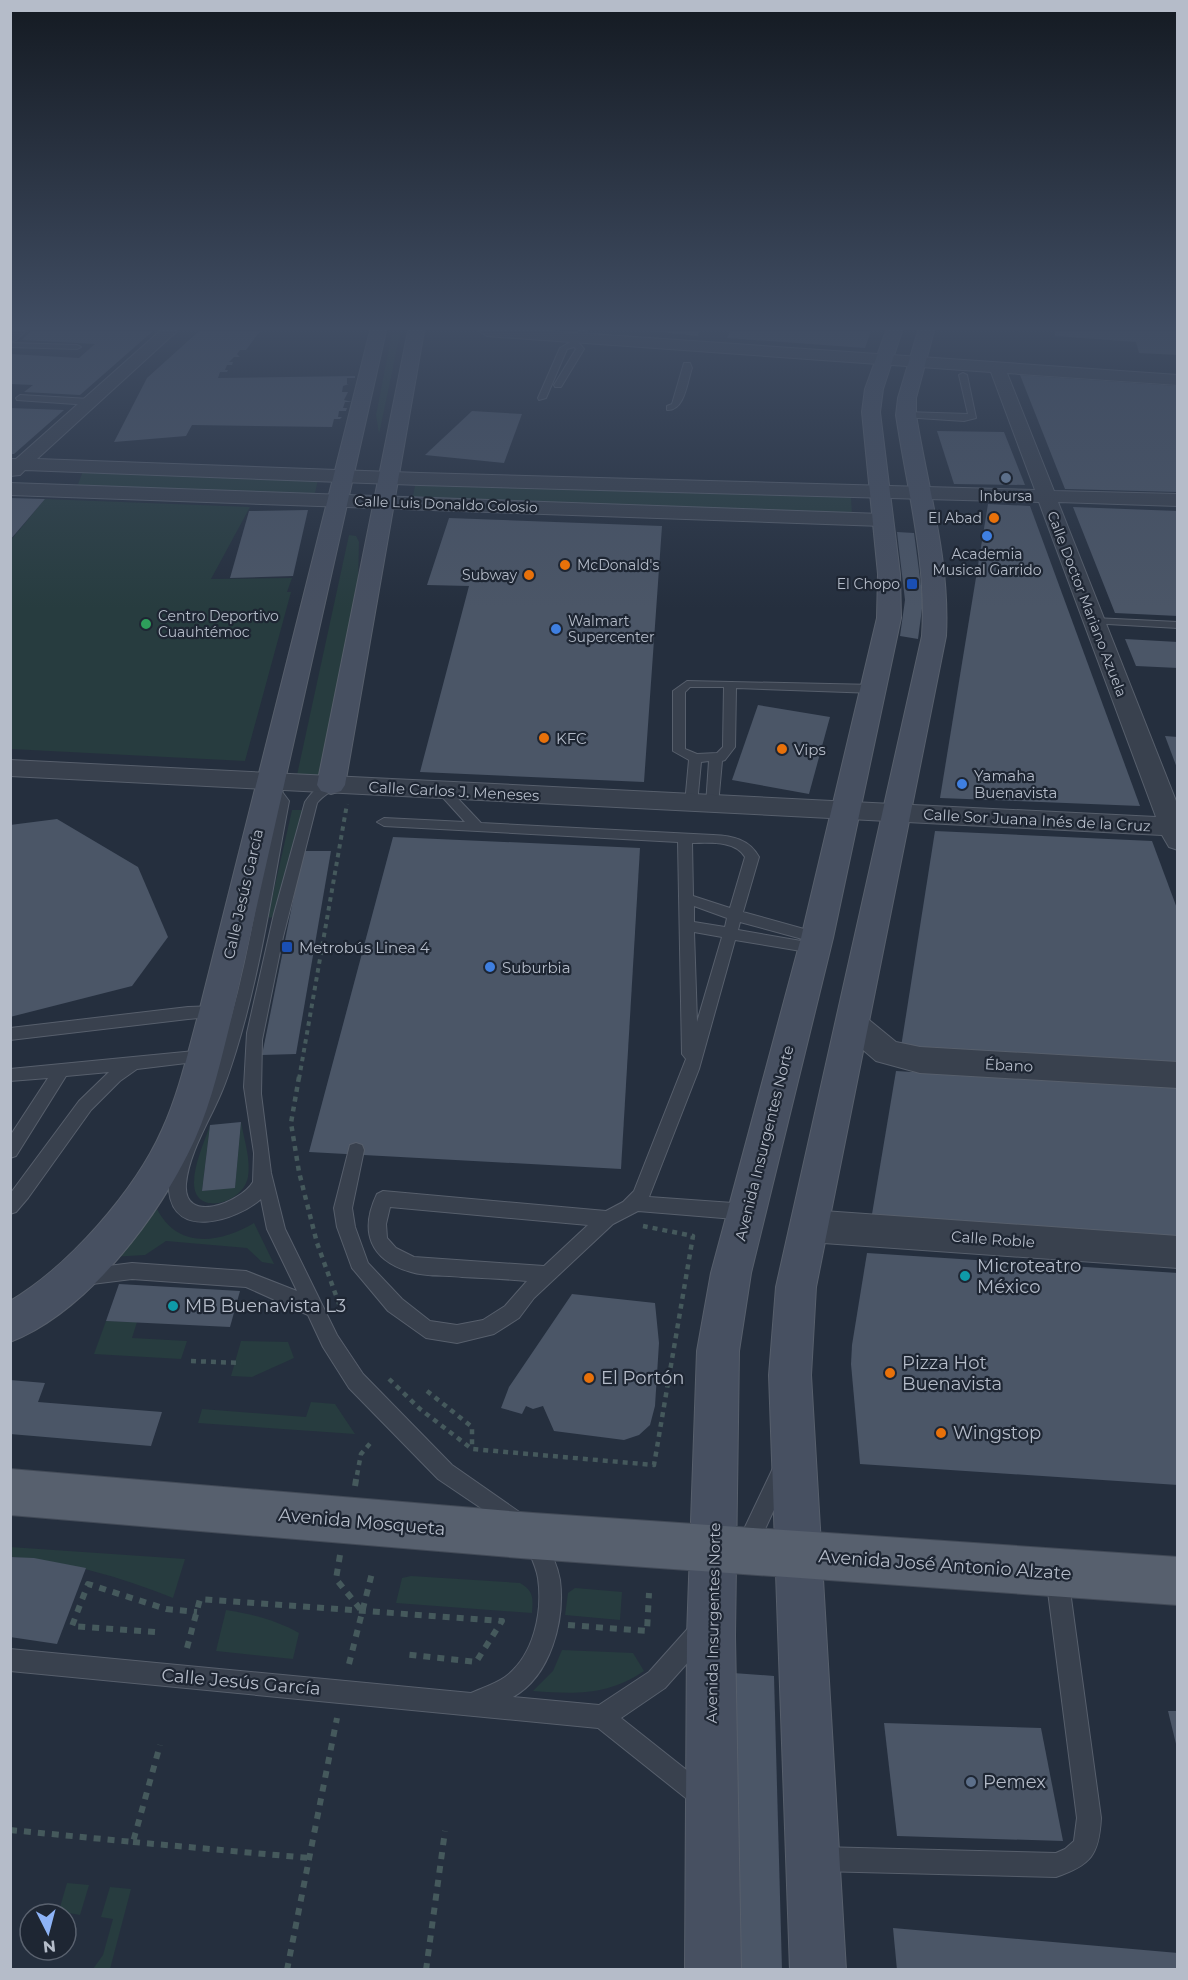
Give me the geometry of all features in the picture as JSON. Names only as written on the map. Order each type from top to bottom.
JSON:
[{"type":"main road","name":"Calle Jesús García","points":[[10,1323],[42,1304],[73,1279],[127,1218],[153,1180],[177,1138],[193,1097],[216,1012],[356,423]]},
{"type":"main road","points":[[341,785],[399,423]]},
{"type":"main road","name":"Avenida Insurgentes Norte","points":[[713,1970],[712,1613],[729,1550],[718,1351],[731,1273],[815,943],[885,642],[891,600],[872,423]]},
{"type":"main road","points":[[818,1970],[790,1375],[792,1327],[796,1287],[934,636],[938,603],[936,574],[907,423]]},
{"type":"main road","name":"Avenida Mosqueta","points":[[10,1492],[533,1536],[729,1550]]},
{"type":"main road","name":"Avenida José Antonio Alzate","points":[[729,1550],[1178,1581]]},
{"type":"street","points":[[13,468],[65,423]]},
{"type":"street","name":"Calle Doctor Mariano Azuela","points":[[1018,423],[1176,831]]},
{"type":"street","points":[[60,491],[53,488],[52,483],[55,477],[72,467]]},
{"type":"street","name":"Calle Luis Donaldo Colosio","points":[[13,468],[72,467],[343,477],[1178,500]]},
{"type":"street","name":"Calle Luis Donaldo Colosio","points":[[10,489],[882,520]]},
{"type":"street","name":"Calle Carlos J. Meneses","points":[[10,768],[897,813]]},
{"type":"street","name":"Calle Sor Juana Inés de la Cruz","points":[[897,813],[1176,831]]},
{"type":"street","name":"Ébano","points":[[852,1023],[887,1052],[920,1060],[1178,1075]]},
{"type":"street","name":"Calle Roble","points":[[809,1226],[1178,1252]]},
{"type":"lane","points":[[1094,621],[1178,625]]},
{"type":"lane","points":[[730,684],[727,753],[716,758],[695,758],[679,751],[677,745],[681,687],[694,683],[730,684],[875,689]]},
{"type":"lane","points":[[695,758],[701,804]]},
{"type":"lane","points":[[701,804],[716,758]]},
{"type":"lane","points":[[263,1170],[261,1184],[251,1199],[233,1210],[213,1215],[197,1213],[185,1207],[178,1194],[179,1177],[213,1095],[236,1028],[283,801],[269,782]]},
{"type":"lane","points":[[341,785],[319,792],[311,802],[278,922],[255,1038],[252,1092],[263,1170],[276,1229],[330,1341],[356,1381],[393,1422],[445,1472],[509,1514],[533,1536],[546,1565],[550,1585],[543,1642],[531,1668],[513,1684],[472,1704]]},
{"type":"lane","points":[[442,790],[477,827]]},
{"type":"lane","points":[[356,1150],[343,1208],[346,1227],[361,1268],[395,1305],[426,1329],[457,1334],[487,1328],[512,1312],[528,1292],[607,1219],[624,1212],[641,1196],[691,1069],[752,857],[745,846],[734,842],[384,822]]},
{"type":"lane","points":[[685,838],[691,1069]]},
{"type":"lane","points":[[687,899],[815,943]]},
{"type":"lane","points":[[687,926],[815,943]]},
{"type":"lane","points":[[10,1034],[188,1012],[216,1012]]},
{"type":"lane","points":[[10,1075],[205,1056]]},
{"type":"lane","points":[[10,1207],[29,1187],[63,1134],[98,1091],[133,1063]]},
{"type":"lane","points":[[10,1151],[61,1070]]},
{"type":"lane","points":[[547,1274],[413,1265],[396,1259],[381,1247],[374,1230],[383,1199],[607,1219]]},
{"type":"lane","points":[[635,1203],[747,1212]]},
{"type":"lane","points":[[73,1279],[132,1271],[246,1279],[276,1290],[314,1310]]},
{"type":"lane","points":[[729,1550],[794,1439]]},
{"type":"lane","points":[[813,1859],[1056,1865],[1076,1859],[1087,1842],[1089,1818],[1057,1573]]},
{"type":"lane","points":[[712,1613],[698,1635],[657,1680],[603,1717],[712,1804]]},
{"type":"lane","name":"Calle Jesús García","points":[[10,1660],[603,1717]]},
{"type":"path","points":[[341,785],[291,1123],[294,1154],[304,1199],[344,1318]]},
{"type":"path","points":[[386,1377],[420,1409],[472,1449],[654,1465],[693,1236],[607,1219]]},
{"type":"path","points":[[191,1361],[241,1363]]},
{"type":"path","points":[[427,1391],[472,1427],[472,1449]]},
{"type":"path","points":[[349,1664],[372,1573]]},
{"type":"path","points":[[154,1632],[72,1626],[88,1584],[165,1609],[197,1612]]},
{"type":"path","points":[[564,1625],[647,1631],[649,1593]]},
{"type":"path","points":[[187,1648],[200,1599],[502,1621],[476,1662],[403,1654]]},
{"type":"path","points":[[287,1970],[338,1718]]},
{"type":"path","points":[[134,1842],[160,1745]]},
{"type":"path","points":[[10,1830],[309,1858]]},
{"type":"path","points":[[426,1970],[445,1831]]},
{"type":"green space","points":[[83,471],[318,480],[314,497],[77,487]]},
{"type":"green space","points":[[416,481],[851,497],[852,515],[412,501]]},
{"type":"green space","name":"Centro Deportivo Cuauhtémoc","points":[[45,499],[250,507],[211,579],[292,578],[287,592],[291,592],[245,761],[11,749],[11,540]]},
{"type":"green space","points":[[349,535],[356,536],[359,542],[358,585],[319,777],[297,775]]},
{"type":"green space","points":[[292,810],[302,810],[274,916],[270,918],[268,916]]},
{"type":"green space","points":[[241,1122],[249,1164],[248,1177],[244,1186],[229,1200],[210,1203],[202,1200],[196,1194],[194,1176],[210,1125],[202,1191],[235,1187]]},
{"type":"green space","points":[[157,1209],[176,1231],[188,1237],[201,1239],[227,1235],[254,1223],[274,1264],[262,1262],[247,1248],[166,1241],[145,1255],[111,1257]]},
{"type":"green space","points":[[106,1321],[137,1322],[132,1338],[187,1341],[181,1359],[94,1354]]},
{"type":"green space","points":[[241,1341],[288,1342],[294,1358],[252,1377],[231,1376]]},
{"type":"green space","points":[[311,1402],[335,1404],[355,1434],[198,1423],[202,1409],[306,1417]]},
{"type":"green space","points":[[10,1547],[185,1559],[173,1598],[93,1571],[52,1562],[11,1557]]},
{"type":"green space","points":[[411,1576],[520,1583],[532,1595],[532,1613],[396,1603],[402,1578]]},
{"type":"green space","points":[[575,1588],[622,1592],[620,1620],[565,1615],[568,1593]]},
{"type":"green space","points":[[226,1610],[264,1618],[299,1633],[293,1659],[216,1651]]},
{"type":"green space","points":[[562,1650],[633,1653],[644,1671],[617,1685],[590,1692],[533,1691],[553,1671]]},
{"type":"green space","points":[[67,1883],[89,1885],[80,1915],[78,1915],[78,1902],[61,1902]]},
{"type":"green space","points":[[110,1887],[131,1889],[110,1969],[93,1969],[103,1955],[113,1919],[101,1917]]},
{"type":"building","points":[[10,423],[49,423],[14,454],[10,454]]},
{"type":"building","points":[[124,423],[333,423],[332,427],[192,425],[186,436],[114,442]]},
{"type":"building","points":[[459,423],[519,423],[504,463],[425,455]]},
{"type":"building","points":[[1039,423],[1178,423],[1178,492],[1065,489]]},
{"type":"building","points":[[937,431],[1004,432],[1025,485],[954,484]]},
{"type":"building","points":[[10,498],[45,499],[10,540]]},
{"type":"building","points":[[988,504],[1030,506],[1140,806],[940,798]]},
{"type":"building","points":[[1073,507],[1178,511],[1178,616],[1115,613]]},
{"type":"building","points":[[308,510],[293,576],[230,578],[249,511]]},
{"type":"building","name":"Walmart Supercenter","points":[[449,518],[662,526],[644,782],[420,772],[469,586],[427,585]]},
{"type":"building","points":[[897,532],[914,533],[923,601],[918,639],[900,636],[905,600]]},
{"type":"building","points":[[1125,639],[1178,642],[1178,668],[1136,666]]},
{"type":"building","name":"Vips","points":[[758,705],[830,717],[809,794],[732,780]]},
{"type":"building","points":[[1165,736],[1178,737],[1178,768],[1177,768]]},
{"type":"building","points":[[57,819],[138,867],[168,937],[132,986],[10,1017],[10,825]]},
{"type":"building","points":[[935,831],[1152,841],[1178,911],[1178,1062],[901,1047]]},
{"type":"building","points":[[393,837],[640,848],[621,1169],[309,1152]]},
{"type":"building","points":[[303,851],[331,851],[296,1054],[262,1055]]},
{"type":"building","points":[[896,1071],[1178,1088],[1178,1239],[871,1220]]},
{"type":"building","points":[[241,1122],[235,1188],[202,1191],[210,1125]]},
{"type":"building","points":[[867,1253],[1178,1273],[1178,1485],[860,1464],[851,1364]]},
{"type":"building","name":"MB Buenavista L3","points":[[119,1284],[240,1291],[230,1327],[106,1321]]},
{"type":"building","points":[[572,1294],[655,1303],[659,1343],[655,1406],[650,1425],[639,1435],[624,1440],[554,1431],[543,1406],[533,1409],[526,1406],[522,1414],[501,1408],[509,1387]]},
{"type":"building","points":[[10,1380],[45,1383],[38,1402],[162,1412],[151,1446],[10,1434]]},
{"type":"building","points":[[10,1557],[34,1558],[86,1568],[57,1644],[10,1637]]},
{"type":"building","points":[[733,1673],[774,1676],[782,1970],[735,1970]]},
{"type":"building","points":[[1168,1711],[1178,1711],[1178,1748],[1177,1748]]},
{"type":"building","name":"Pemex","points":[[884,1723],[1041,1728],[1063,1841],[897,1836]]},
{"type":"building","points":[[893,1928],[1178,1953],[1178,1970],[897,1970]]},
{"type":"place","name":"Inbursa","points":[[1006,478]]},
{"type":"place","name":"El Abad","points":[[994,518]]},
{"type":"place","name":"Academia Musical Garrido","points":[[987,536]]},
{"type":"place","name":"McDonald's","points":[[565,565]]},
{"type":"place","name":"Subway","points":[[529,575]]},
{"type":"place","name":"El Chopo","points":[[912,584]]},
{"type":"place","name":"Centro Deportivo Cuauhtémoc","points":[[146,624]]},
{"type":"place","name":"Walmart Supercenter","points":[[556,629]]},
{"type":"place","name":"KFC","points":[[544,738]]},
{"type":"place","name":"Vips","points":[[782,749]]},
{"type":"place","name":"Yamaha Buenavista","points":[[962,784]]},
{"type":"place","name":"Metrobús Linea 4","points":[[287,947]]},
{"type":"place","name":"Suburbia","points":[[490,967]]},
{"type":"place","name":"Microteatro México","points":[[965,1276]]},
{"type":"place","name":"MB Buenavista L3","points":[[173,1306]]},
{"type":"place","name":"Pizza Hot Buenavista","points":[[890,1373]]},
{"type":"place","name":"El Portón","points":[[589,1378]]},
{"type":"place","name":"Wingstop","points":[[941,1433]]},
{"type":"place","name":"Pemex","points":[[971,1782]]}]
